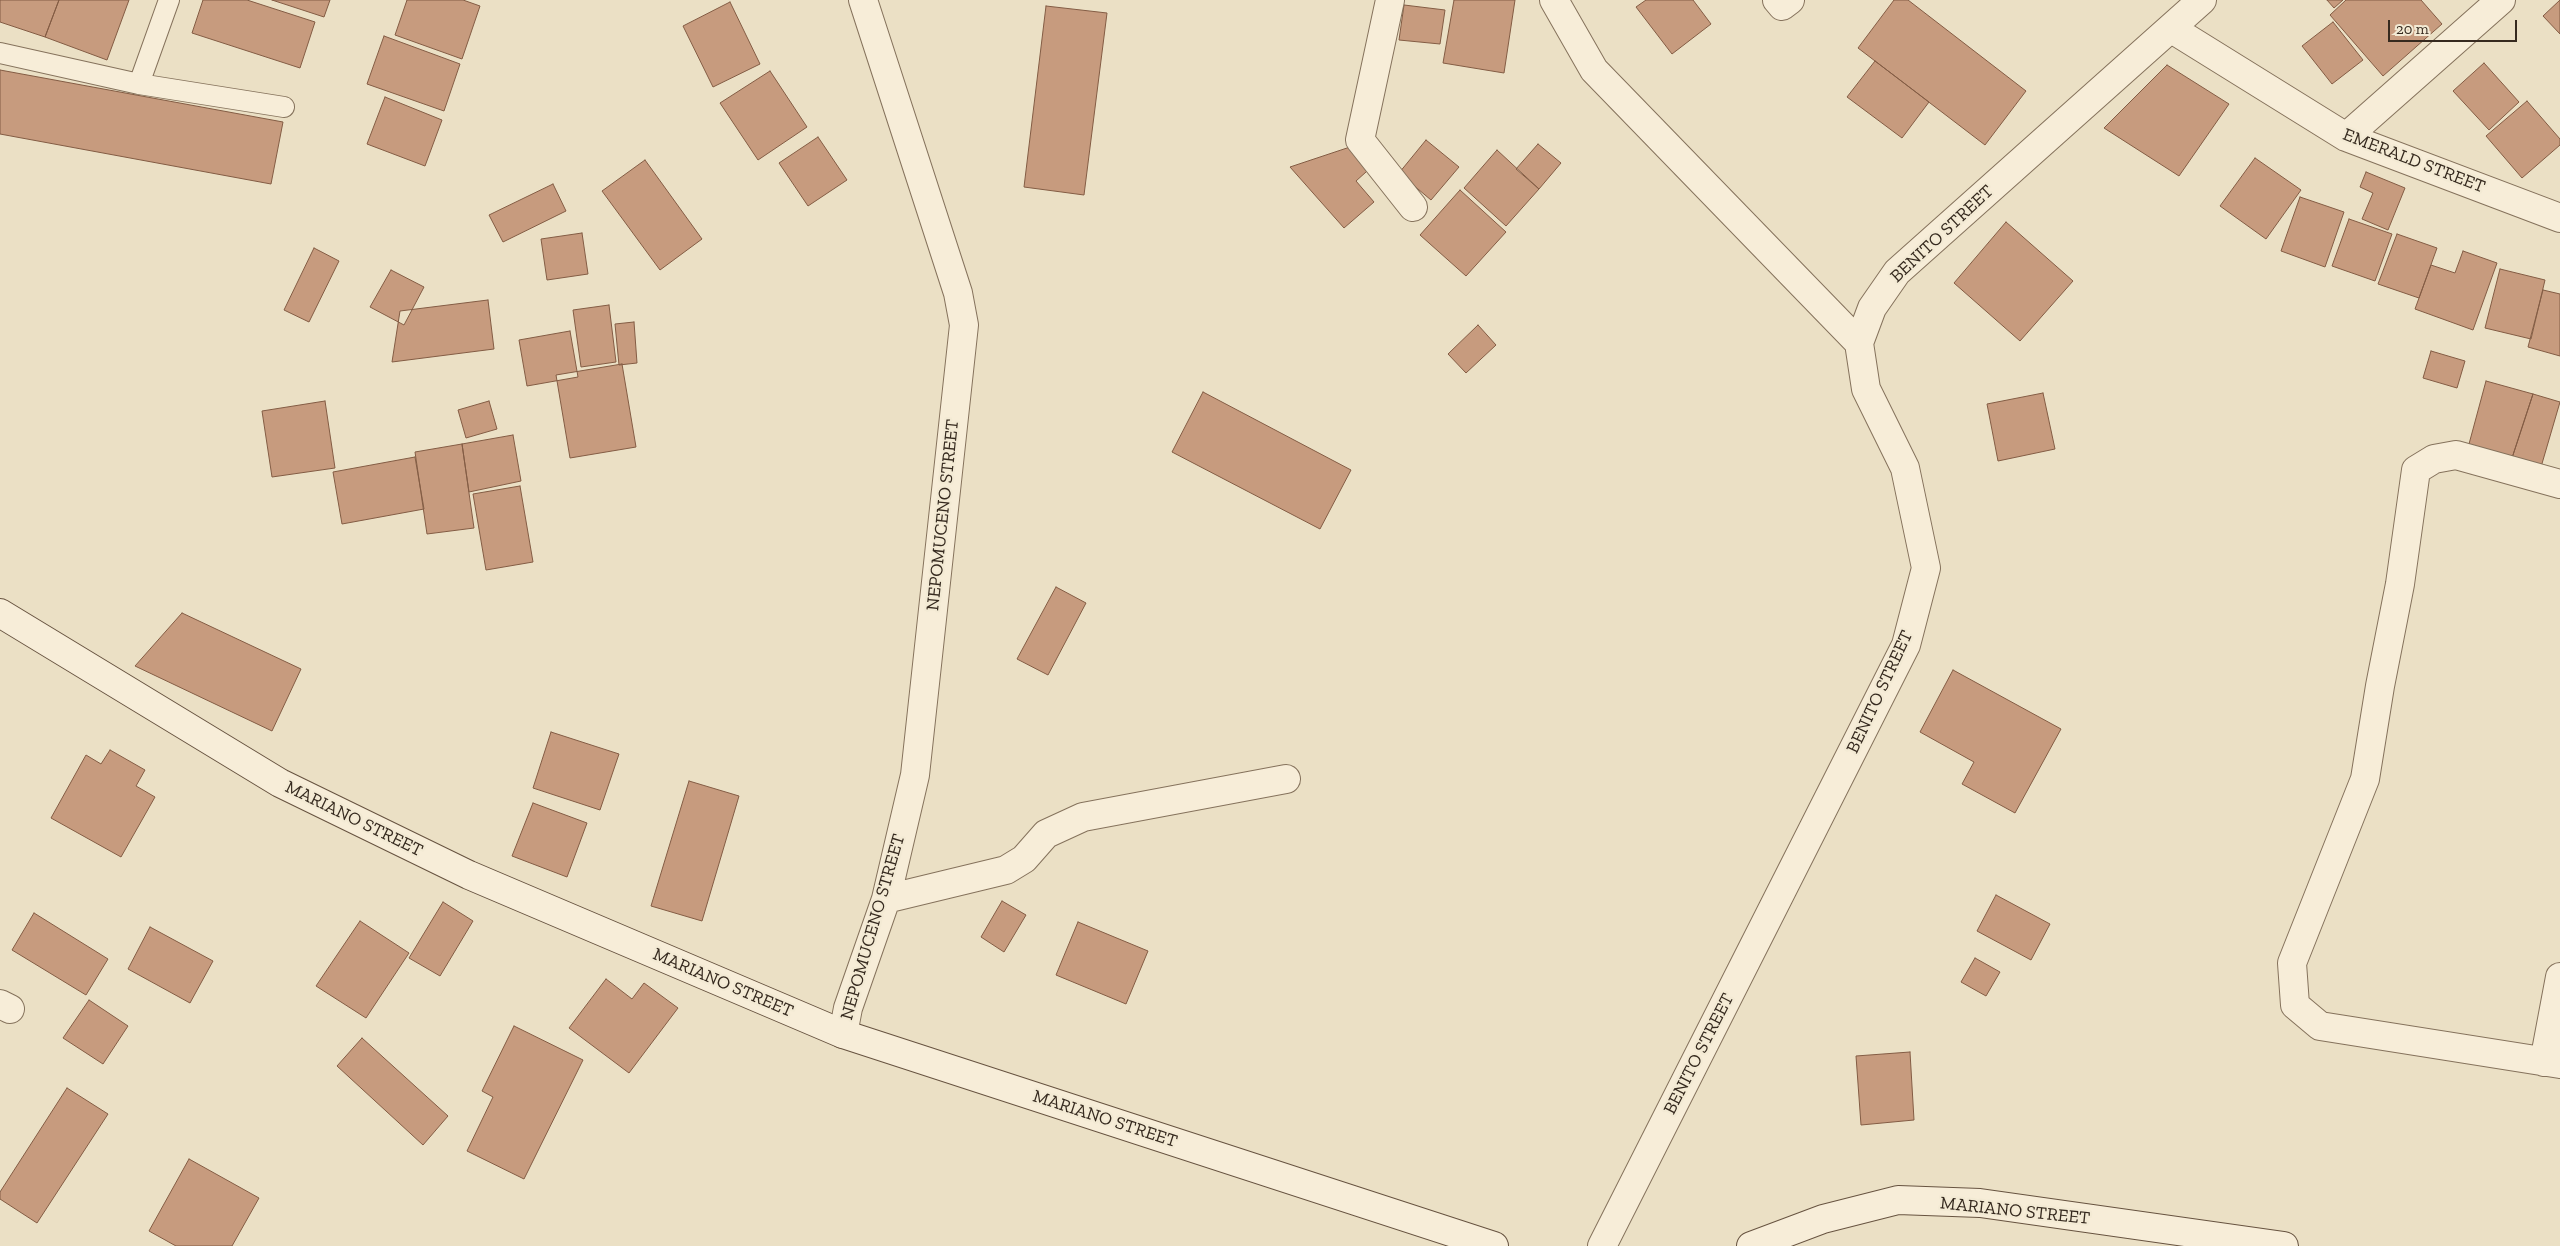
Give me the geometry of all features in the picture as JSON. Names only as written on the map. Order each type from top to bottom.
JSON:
[{"type":"street","name":"NEPOMUCENO STREET","points":[[843,1034],[848,1008],[886,899],[915,775],[964,325],[958,292],[864,0]]},
{"type":"street","points":[[1390,0],[1359,136],[1360,140],[1413,207]]},
{"type":"street","points":[[1554,0],[1594,70],[1859,343]]},
{"type":"street","points":[[1777,0],[1782,6],[1790,0]]},
{"type":"street","name":"BENITO STREET","points":[[1602,1246],[1906,645],[1926,568],[1905,468],[1866,389],[1859,343],[1872,308],[1897,272],[2172,29],[2202,0]]},
{"type":"street","points":[[2346,137],[2501,0]]},
{"type":"street","name":"EMERALD STREET","points":[[2172,29],[2346,137],[2558,214]]},
{"type":"street","points":[[2560,484],[2456,455],[2434,459],[2416,470],[2400,584],[2380,686],[2365,779],[2292,963],[2295,1005],[2320,1026],[2552,1063],[2560,977]]},
{"type":"street","name":"MARIANO STREET","points":[[0,613],[280,783],[469,875],[843,1034],[1494,1246]]},
{"type":"street","points":[[886,899],[1006,870],[1024,859],[1046,834],[1083,817],[1286,779]]},
{"type":"street","name":"MARIANO STREET","points":[[1751,1246],[1823,1219],[1898,1200],[1980,1203],[2284,1246]]},
{"type":"lane","points":[[139,84],[169,0]]},
{"type":"lane","points":[[0,53],[139,84],[284,108]]},
{"type":"building","points":[[0,0],[59,0],[45,37],[0,22]]},
{"type":"building","points":[[59,0],[129,0],[107,60],[45,37]]},
{"type":"building","points":[[203,0],[247,0],[315,22],[300,68],[192,33]]},
{"type":"building","points":[[272,0],[330,0],[324,17]]},
{"type":"building","points":[[407,0],[463,0],[480,6],[462,59],[395,35]]},
{"type":"building","points":[[1454,0],[1515,0],[1504,73],[1443,63]]},
{"type":"building","points":[[1646,0],[1693,0],[1711,24],[1672,54],[1636,7]]},
{"type":"building","points":[[1894,0],[1908,0],[2026,91],[1985,145],[1858,48]]},
{"type":"building","points":[[2327,0],[2343,0],[2334,8]]},
{"type":"building","points":[[2346,0],[2421,0],[2442,24],[2383,76],[2330,15]]},
{"type":"building","points":[[2560,0],[2560,34],[2543,16]]},
{"type":"building","points":[[730,2],[760,64],[713,87],[683,26]]},
{"type":"building","points":[[1404,5],[1445,10],[1440,44],[1399,40]]},
{"type":"building","points":[[1046,6],[1107,13],[1084,195],[1024,187]]},
{"type":"building","points":[[2333,22],[2363,60],[2332,84],[2302,46]]},
{"type":"building","points":[[384,36],[460,64],[444,111],[367,84]]},
{"type":"building","points":[[1875,61],[1929,102],[1902,138],[1847,97]]},
{"type":"building","points":[[2484,63],[2519,102],[2489,130],[2453,91]]},
{"type":"building","points":[[2167,65],[2229,104],[2179,176],[2104,128]]},
{"type":"building","points":[[0,70],[283,122],[271,184],[0,134]]},
{"type":"building","points":[[770,71],[807,127],[758,160],[720,103]]},
{"type":"building","points":[[385,97],[442,120],[425,166],[367,144]]},
{"type":"building","points":[[2527,101],[2560,139],[2560,145],[2522,178],[2486,136]]},
{"type":"building","points":[[818,137],[847,180],[808,206],[779,163]]},
{"type":"building","points":[[1426,140],[1459,167],[1431,200],[1399,173]]},
{"type":"building","points":[[1359,144],[1376,163],[1356,181],[1374,202],[1344,228],[1290,167]]},
{"type":"building","points":[[1538,144],[1561,163],[1539,189],[1516,169]]},
{"type":"building","points":[[1497,150],[1539,189],[1506,226],[1464,188]]},
{"type":"building","points":[[2255,158],[2301,190],[2266,239],[2220,206]]},
{"type":"building","points":[[645,160],[702,239],[660,270],[602,191]]},
{"type":"building","points":[[2366,172],[2405,188],[2388,230],[2362,219],[2373,193],[2360,187]]},
{"type":"building","points":[[553,184],[566,211],[503,242],[489,215]]},
{"type":"building","points":[[1460,190],[1506,232],[1466,276],[1420,235]]},
{"type":"building","points":[[2300,197],[2344,212],[2325,267],[2281,251]]},
{"type":"building","points":[[2349,219],[2392,234],[2375,281],[2332,266]]},
{"type":"building","points":[[2006,222],[2073,281],[2020,341],[1954,283]]},
{"type":"building","points":[[582,233],[588,274],[547,280],[541,239]]},
{"type":"building","points":[[2397,234],[2437,248],[2419,298],[2378,284]]},
{"type":"building","points":[[314,248],[339,261],[309,322],[284,310]]},
{"type":"building","points":[[2463,251],[2497,263],[2473,330],[2415,309],[2431,265],[2455,273]]},
{"type":"building","points":[[2500,269],[2545,280],[2531,339],[2485,328]]},
{"type":"building","points":[[391,270],[424,287],[404,325],[370,307]]},
{"type":"building","points":[[2543,290],[2560,294],[2560,356],[2528,347]]},
{"type":"building","points":[[488,300],[494,349],[392,362],[400,311]]},
{"type":"building","points":[[609,305],[616,362],[581,367],[573,310]]},
{"type":"building","points":[[634,322],[637,363],[619,365],[615,324]]},
{"type":"building","points":[[1478,325],[1496,345],[1466,373],[1448,354]]},
{"type":"building","points":[[570,331],[578,377],[527,386],[519,340]]},
{"type":"building","points":[[2431,351],[2465,361],[2457,388],[2423,378]]},
{"type":"building","points":[[622,364],[636,447],[570,458],[556,375]]},
{"type":"building","points":[[2486,381],[2533,394],[2512,458],[2469,444]]},
{"type":"building","points":[[1203,392],[1351,470],[1320,529],[1172,452]]},
{"type":"building","points":[[2043,393],[2055,449],[1998,461],[1987,404]]},
{"type":"building","points":[[2533,394],[2560,402],[2541,467],[2512,458]]},
{"type":"building","points":[[325,401],[335,468],[272,477],[262,411]]},
{"type":"building","points":[[489,401],[497,429],[466,438],[458,410]]},
{"type":"building","points":[[513,435],[521,481],[469,492],[462,444]]},
{"type":"building","points":[[462,444],[474,528],[427,534],[415,452]]},
{"type":"building","points":[[415,457],[424,509],[342,524],[333,472]]},
{"type":"building","points":[[520,486],[533,562],[486,570],[473,494]]},
{"type":"building","points":[[1056,587],[1086,603],[1048,675],[1017,659]]},
{"type":"building","points":[[182,613],[301,669],[272,731],[135,666]]},
{"type":"building","points":[[1953,670],[2061,729],[2015,813],[1962,784],[1974,762],[1920,732]]},
{"type":"building","points":[[551,732],[619,754],[600,810],[533,788]]},
{"type":"building","points":[[110,750],[145,770],[136,786],[155,797],[121,857],[51,818],[86,755],[101,764]]},
{"type":"building","points":[[689,781],[739,796],[702,921],[651,906]]},
{"type":"building","points":[[533,803],[587,823],[567,877],[512,856]]},
{"type":"building","points":[[1996,895],[2050,924],[2031,960],[1977,931]]},
{"type":"building","points":[[1002,901],[1026,915],[1004,952],[981,937]]},
{"type":"building","points":[[443,902],[473,921],[440,976],[409,958]]},
{"type":"building","points":[[34,913],[108,959],[86,995],[12,950]]},
{"type":"building","points":[[360,921],[409,953],[366,1018],[316,986]]},
{"type":"building","points":[[1078,922],[1148,951],[1126,1004],[1056,975]]},
{"type":"building","points":[[150,927],[213,961],[190,1003],[128,969]]},
{"type":"building","points":[[1975,958],[2000,972],[1986,996],[1961,982]]},
{"type":"building","points":[[606,979],[632,999],[644,983],[678,1008],[629,1073],[569,1028]]},
{"type":"building","points":[[89,1000],[128,1026],[103,1064],[63,1038]]},
{"type":"building","points":[[514,1026],[583,1060],[524,1179],[467,1151],[493,1097],[482,1091]]},
{"type":"building","points":[[362,1038],[448,1116],[423,1145],[337,1066]]},
{"type":"building","points":[[1910,1052],[1914,1120],[1861,1125],[1856,1056]]},
{"type":"building","points":[[67,1088],[108,1114],[37,1223],[0,1199],[0,1192]]},
{"type":"building","points":[[189,1159],[259,1198],[232,1246],[176,1246],[149,1231]]}]
